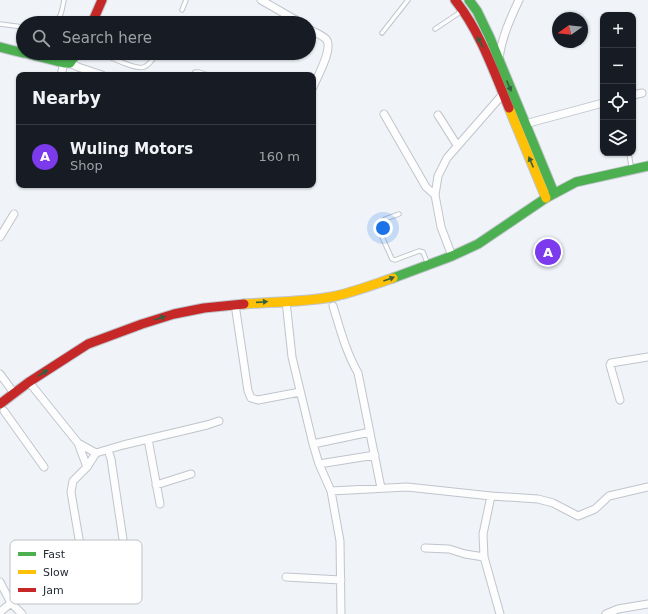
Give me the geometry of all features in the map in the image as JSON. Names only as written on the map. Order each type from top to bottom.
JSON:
[{"type":"main road","points":[[95,16],[102,0]]},
{"type":"main road","points":[[455,0],[463,10],[488,58],[548,201]]},
{"type":"main road","points":[[469,0],[477,11],[499,60],[556,196]]},
{"type":"main road","points":[[0,47],[16,51]]},
{"type":"main road","points":[[54,60],[67,63],[70,60]]},
{"type":"main road","points":[[224,309],[236,311],[286,305],[331,297],[365,288],[429,265],[478,244],[556,196],[596,182],[603,177],[648,166]]},
{"type":"main road","points":[[1,410],[75,352],[103,338],[174,314],[286,305],[309,309],[333,306],[366,296],[481,251],[548,201]]},
{"type":"main road","points":[[1,410],[14,393],[32,385]]},
{"type":"street","points":[[261,0],[289,16]]},
{"type":"street","points":[[499,60],[501,45],[507,27],[519,0]]},
{"type":"street","points":[[316,33],[326,39],[329,46],[328,53],[316,80]]},
{"type":"street","points":[[62,72],[67,63],[93,72]]},
{"type":"street","points":[[636,94],[642,93]]},
{"type":"street","points":[[452,256],[441,227],[435,195],[438,176],[447,158],[457,145],[503,94]]},
{"type":"street","points":[[525,124],[600,104]]},
{"type":"street","points":[[384,114],[426,187],[435,195]]},
{"type":"street","points":[[438,115],[457,145]]},
{"type":"street","points":[[0,237],[14,214]]},
{"type":"street","points":[[286,305],[292,357],[300,392],[319,464],[331,491],[340,542],[341,614]]},
{"type":"street","points":[[333,306],[348,355],[358,373],[381,488]]},
{"type":"street","points":[[236,311],[248,391],[251,398],[258,400],[300,392]]},
{"type":"street","points":[[620,400],[610,365],[611,363],[648,357]]},
{"type":"street","points":[[0,374],[14,393]]},
{"type":"street","points":[[32,385],[78,443],[87,466]]},
{"type":"street","points":[[1,410],[44,467]]},
{"type":"street","points":[[80,540],[72,492],[73,481],[87,466],[96,453],[219,421]]},
{"type":"street","points":[[313,444],[370,432]]},
{"type":"street","points":[[148,439],[160,504]]},
{"type":"street","points":[[78,443],[96,453]]},
{"type":"street","points":[[108,450],[111,459],[123,540]]},
{"type":"street","points":[[319,464],[374,455]]},
{"type":"street","points":[[156,485],[191,474]]},
{"type":"street","points":[[331,491],[407,488],[538,499],[553,503],[578,516],[595,509],[609,496],[648,487]]},
{"type":"street","points":[[491,496],[483,534],[484,557],[500,614]]},
{"type":"street","points":[[425,548],[449,549],[484,557]]},
{"type":"street","points":[[286,577],[341,580]]},
{"type":"street","points":[[0,582],[10,601]]},
{"type":"street","points":[[0,612],[10,604]]},
{"type":"street","points":[[12,604],[22,614]]},
{"type":"street","points":[[606,614],[648,604]]},
{"type":"lane","points":[[60,16],[64,0]]},
{"type":"lane","points":[[182,10],[186,0]]},
{"type":"lane","points":[[382,33],[408,0]]},
{"type":"lane","points":[[435,29],[463,10]]},
{"type":"lane","points":[[0,24],[16,26]]},
{"type":"lane","points":[[119,60],[137,67],[144,67],[152,60]]},
{"type":"lane","points":[[629,156],[631,169]]},
{"type":"lane","points":[[399,214],[380,222],[378,226],[392,259],[395,260],[420,251],[423,252],[429,265]]},
{"type":"traffic: fast","points":[[469,0],[477,11],[490,38],[554,193]]},
{"type":"traffic: fast","points":[[0,47],[16,51]]},
{"type":"traffic: fast","points":[[52,60],[64,63],[70,63],[72,60]]},
{"type":"traffic: fast","points":[[393,278],[452,256],[478,244],[546,198],[576,182],[648,166]]},
{"type":"traffic: slow","points":[[509,108],[546,198]]},
{"type":"traffic: slow","points":[[244,304],[320,299],[354,291],[393,278]]},
{"type":"traffic: jam","points":[[95,16],[102,0]]},
{"type":"traffic: jam","points":[[455,0],[464,12],[479,38],[509,108]]},
{"type":"traffic: jam","points":[[0,404],[29,382],[88,344],[174,314],[204,308],[244,304]]},
{"type":"place","name":"Wuling Motors","points":[[548,252]]}]
